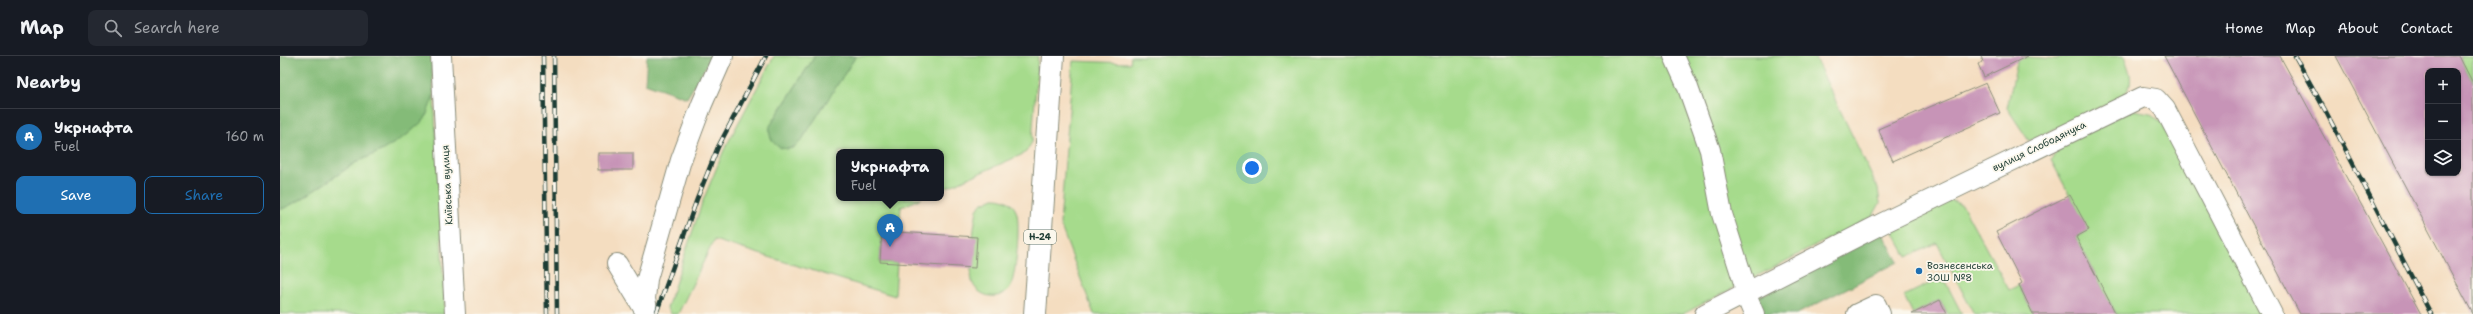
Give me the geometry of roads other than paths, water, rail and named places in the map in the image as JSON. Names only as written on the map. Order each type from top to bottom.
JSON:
[{"type":"main road","name":"Н-24","points":[[1035,314],[1053,56]]},
{"type":"street","name":"Київська вулиця","points":[[441,56],[455,314]]},
{"type":"street","points":[[647,314],[645,299],[647,279],[679,167],[702,104],[724,56]]},
{"type":"street","points":[[1674,56],[1687,86],[1710,150],[1722,214],[1744,283],[1745,294],[1754,314]]},
{"type":"street","name":"вулиця Слободянука","points":[[1705,314],[1883,223],[2143,96],[2156,99],[2165,109],[2272,314]]},
{"type":"street","points":[[617,264],[647,314]]},
{"type":"street","points":[[1858,314],[1876,305],[1880,314]]},
{"type":"railway","points":[[543,56],[547,314]]},
{"type":"railway","points":[[554,56],[557,314]]},
{"type":"railway","points":[[656,314],[697,199],[718,147],[766,56]]},
{"type":"railway","points":[[2295,56],[2325,110],[2431,314]]},
{"type":"place","name":"Укрнафта","points":[[890,247]]},
{"type":"place","name":"Вознесенська ЗОШ №8","points":[[1919,271]]}]
